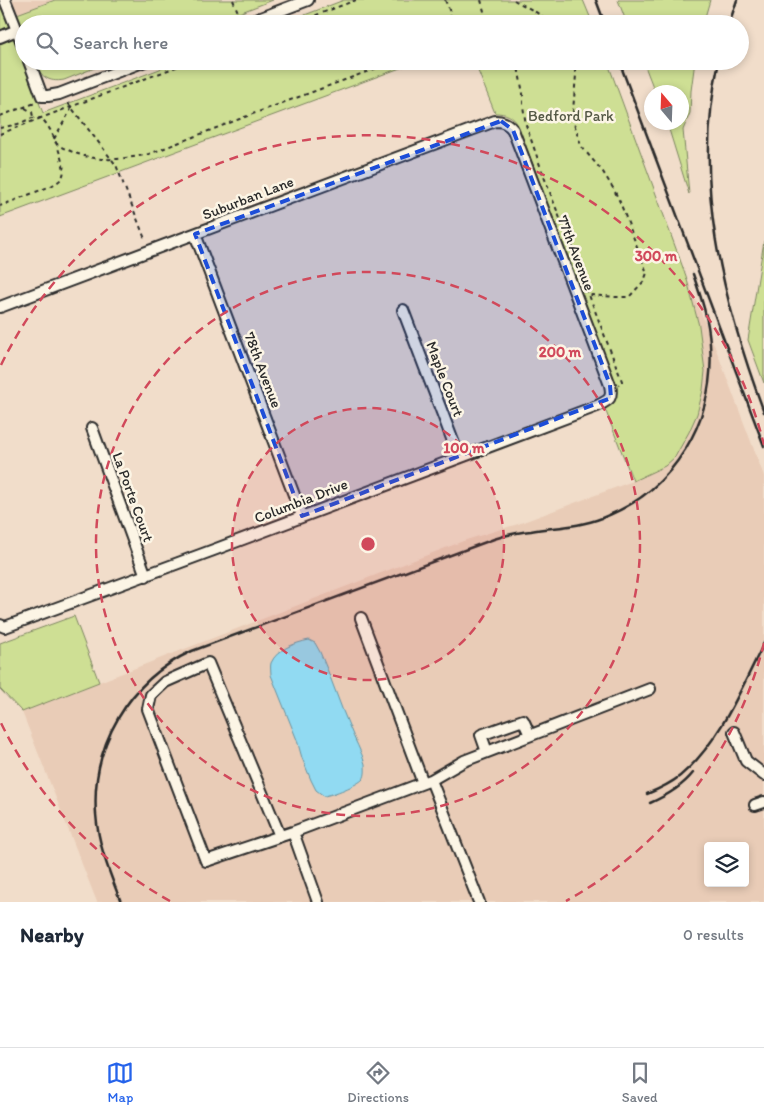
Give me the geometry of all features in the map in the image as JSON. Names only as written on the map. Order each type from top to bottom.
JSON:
[{"type":"street","points":[[268,15],[308,0]]},
{"type":"street","points":[[5,7],[15,26]]},
{"type":"street","points":[[0,37],[15,31]]},
{"type":"street","points":[[32,70],[42,96],[59,94],[122,70]]},
{"type":"street","name":"Suburban Lane","points":[[0,307],[495,121],[506,123]]},
{"type":"street","name":"77th Avenue","points":[[506,123],[513,130],[607,376],[612,393],[610,398]]},
{"type":"street","name":"78th Avenue","points":[[196,234],[302,516]]},
{"type":"street","name":"Maple Court","points":[[403,310],[458,457]]},
{"type":"street","name":"Columbia Drive","points":[[2,627],[146,576],[597,406],[610,398]]},
{"type":"street","name":"La Porte Court","points":[[92,428],[146,576]]},
{"type":"street","points":[[361,618],[427,781],[479,902]]},
{"type":"street","points":[[280,836],[208,663],[165,682],[151,695],[148,709],[206,861],[293,832],[427,781],[464,761],[650,689]]},
{"type":"street","points":[[487,752],[481,736],[523,720],[530,735]]},
{"type":"street","points":[[734,732],[746,761],[764,775]]},
{"type":"street","points":[[293,832],[318,902]]},
{"type":"path","points":[[232,0],[240,15]]},
{"type":"path","points":[[317,15],[356,0]]},
{"type":"path","points":[[445,0],[451,15]]},
{"type":"path","points":[[481,0],[485,15]]},
{"type":"path","points":[[514,0],[540,15]]},
{"type":"path","points":[[0,134],[168,70]]},
{"type":"path","points":[[55,142],[60,147],[86,157],[112,159],[149,154],[373,70]]},
{"type":"path","points":[[519,70],[523,94],[524,124],[569,242],[578,254],[579,268],[622,381],[622,383],[615,386]]},
{"type":"path","points":[[575,70],[573,111],[579,141],[613,188],[647,273],[644,281],[629,297],[590,295]]},
{"type":"path","points":[[68,103],[112,159],[145,239]]},
{"type":"path","points":[[0,116],[33,104]]},
{"type":"path","points":[[54,139],[71,107]]},
{"type":"path","points":[[23,108],[32,112],[32,118]]},
{"type":"path","points":[[0,128],[18,124],[32,118],[41,118],[46,122],[54,139],[64,170],[63,176],[59,181],[51,186],[0,206]]},
{"type":"highlighted area","points":[[501,121],[513,130],[610,385],[611,398],[302,516],[195,234]]},
{"type":"shaded area","points":[[12,0],[55,0],[17,14]]},
{"type":"shaded area","points":[[686,276],[764,476],[764,902],[97,902],[22,712],[466,540],[518,524],[633,481],[665,466],[697,414],[703,390],[705,371],[699,326]]},
{"type":"green space","points":[[0,0],[15,39],[15,70],[27,70],[43,113],[157,70],[395,70],[0,217]]},
{"type":"green space","points":[[55,0],[273,0],[234,15],[17,14]]},
{"type":"green space","points":[[344,0],[583,0],[589,15],[305,15]]},
{"type":"green space","points":[[618,0],[710,0],[706,15],[624,15]]},
{"type":"green space","points":[[89,70],[58,81],[45,77],[39,71]]},
{"type":"green space","name":"Bedford Park","points":[[478,70],[610,70],[686,276],[699,326],[705,371],[703,390],[697,414],[675,457],[665,466],[633,481],[605,409],[614,400],[617,388],[518,125],[509,116],[495,113]]},
{"type":"green space","points":[[646,70],[694,70],[689,115],[689,85],[652,85]]},
{"type":"green space","points":[[669,130],[683,130],[689,194]]},
{"type":"green space","points":[[764,241],[764,383],[748,340]]},
{"type":"green space","points":[[74,616],[99,682],[22,712],[0,689],[0,643]]},
{"type":"water","points":[[309,640],[315,643],[320,652],[365,764],[365,776],[363,779],[345,789],[324,796],[316,790],[311,780],[271,675],[271,663],[282,650]]},
{"type":"railway","points":[[596,0],[602,15]]},
{"type":"railway","points":[[732,15],[737,0]]},
{"type":"railway","points":[[622,70],[764,446]]},
{"type":"railway","points":[[717,70],[711,106],[710,195],[724,283],[735,326],[764,412]]},
{"type":"railway","points":[[121,902],[99,837],[96,814],[96,788],[100,764],[108,740],[118,718],[133,697],[150,679],[192,651],[494,539],[522,532],[576,525],[602,518],[628,506],[650,490],[669,471],[685,449],[697,425],[706,399],[710,372],[710,344],[704,309],[693,274]]},
{"type":"railway","points":[[647,794],[680,776],[706,748],[738,696],[764,643]]},
{"type":"railway","points":[[650,803],[673,791],[693,773]]}]
